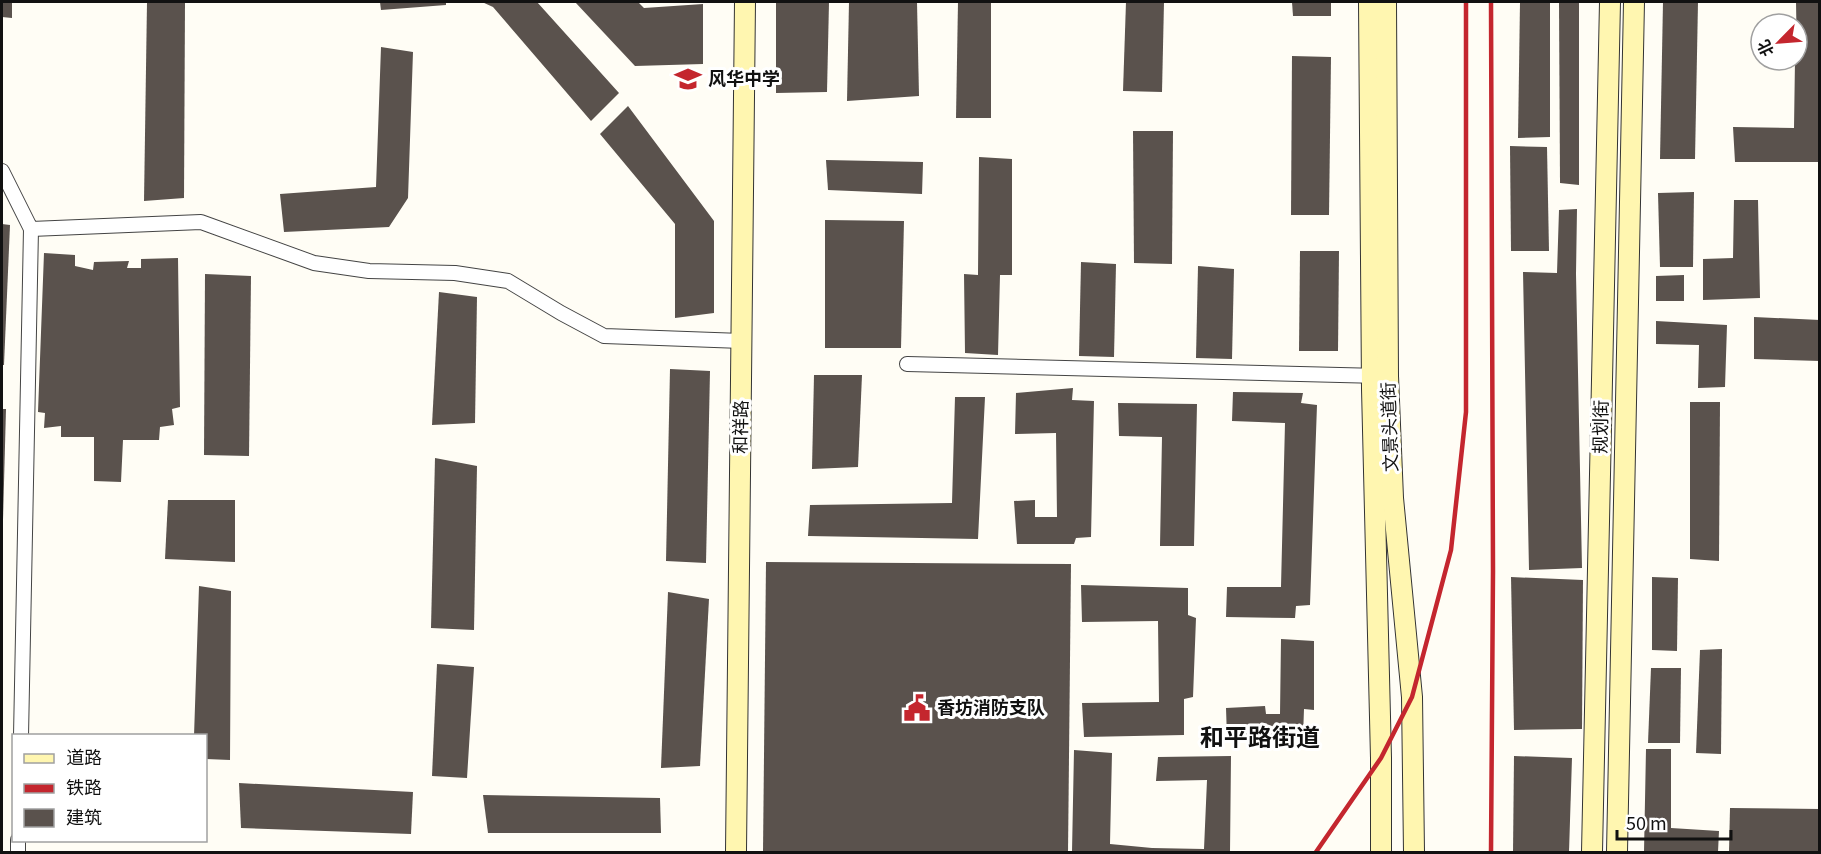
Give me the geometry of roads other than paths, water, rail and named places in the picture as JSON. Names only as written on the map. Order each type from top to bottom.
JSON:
[{"type":"main road","name":"和祥路","points":[[736,852],[745,2]]},
{"type":"main road","name":"文景头道街","points":[[1369,2],[1380,376],[1412,697],[1414,852]]},
{"type":"main road","name":"文景头道街","points":[[1381,852],[1380,376],[1386,2]]},
{"type":"main road","name":"规划街","points":[[1592,852],[1610,2]]},
{"type":"main road","name":"规划街","points":[[1617,852],[1634,2]]},
{"type":"street","points":[[2,171],[30,230],[21,734]]},
{"type":"street","points":[[30,230],[201,222],[314,263],[369,271],[455,273],[508,281],[604,336],[742,341]]},
{"type":"street","points":[[907,364],[1380,376]]},
{"type":"railway","points":[[1316,852],[1381,758],[1412,697],[1451,550],[1466,412],[1466,2]]},
{"type":"railway","points":[[1491,2],[1493,571],[1491,852]]},
{"type":"place","name":"风华中学","points":[[688,79]]},
{"type":"place","name":"香坊消防支队","points":[[917,708]]},
{"type":"district","name":"和平路街道","points":[[1260,738]]}]
